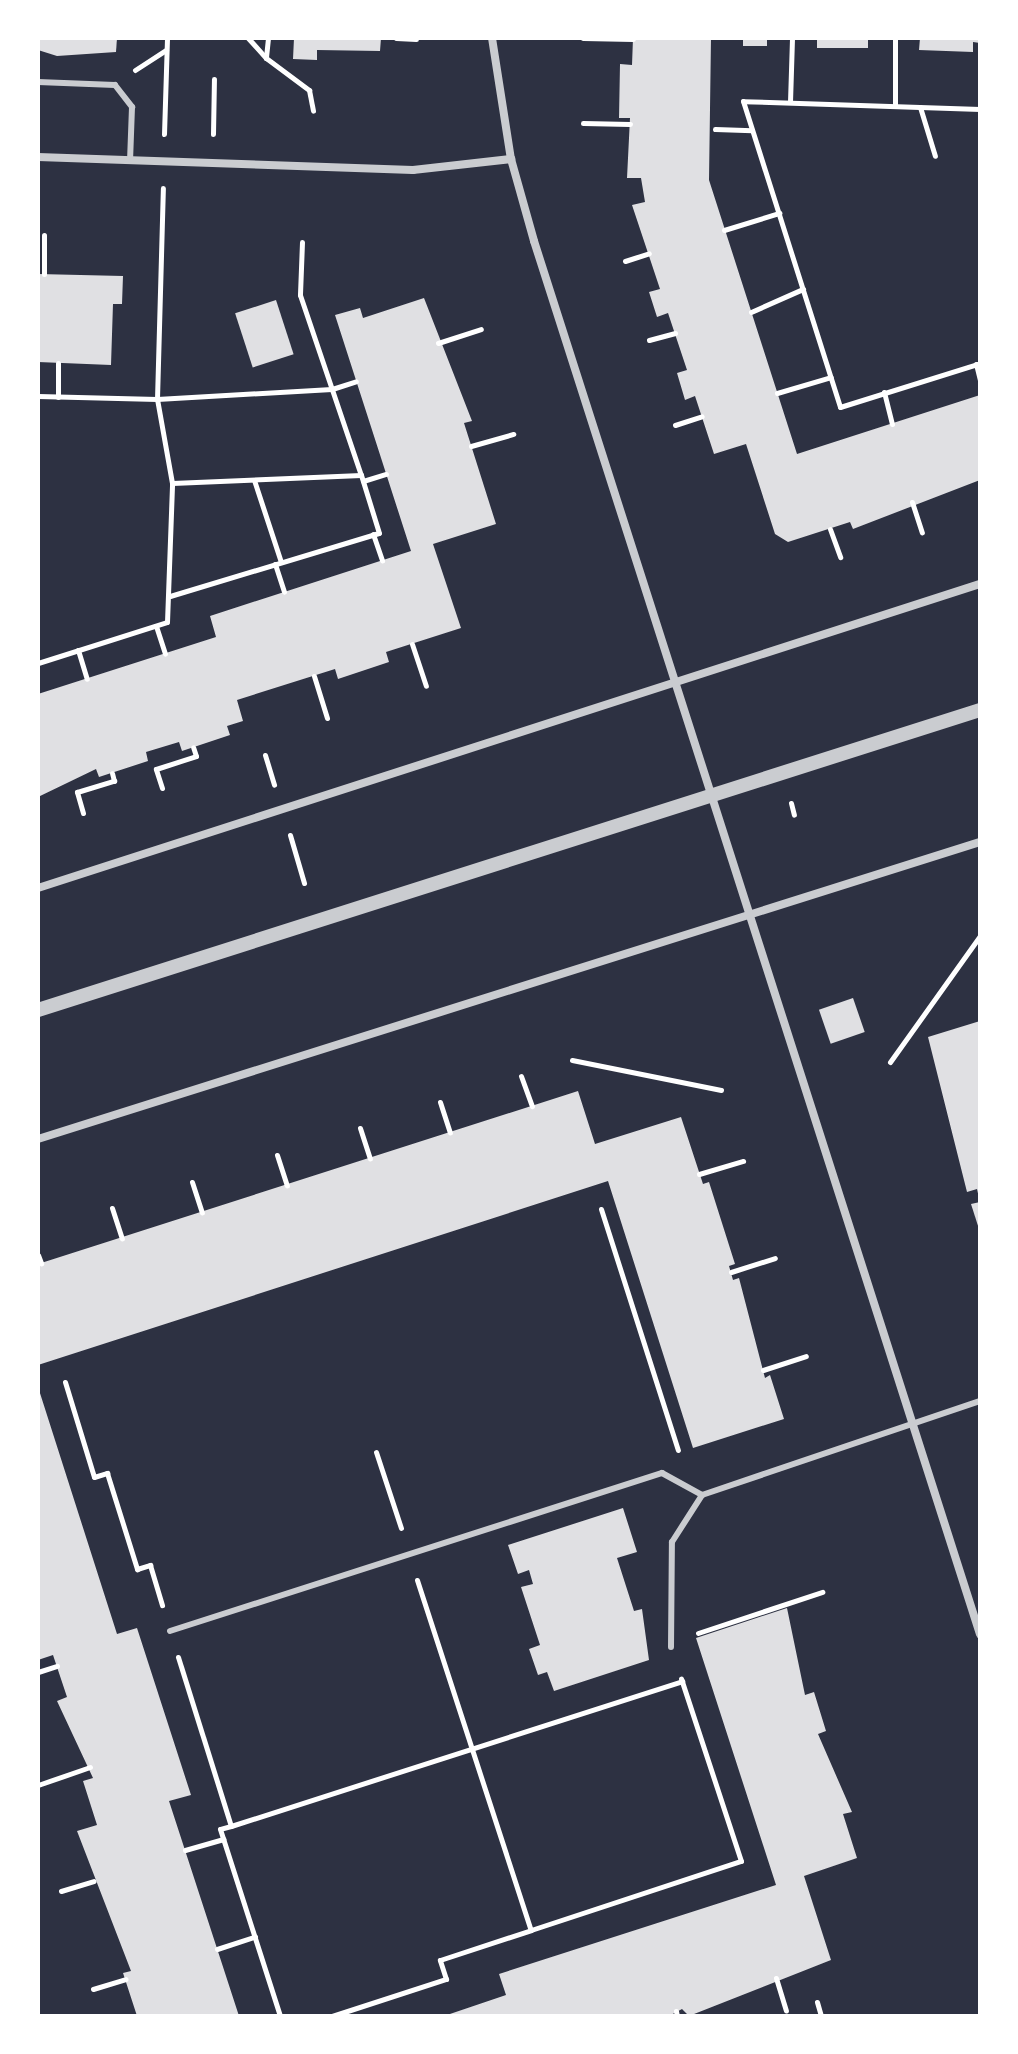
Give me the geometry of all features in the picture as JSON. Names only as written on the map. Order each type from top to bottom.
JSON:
[{"type":"street","points":[[492,38],[511,159],[675,682],[744,915],[980,1634]]},
{"type":"street","points":[[38,157],[413,170],[511,159]]},
{"type":"street","points":[[38,888],[980,584]]},
{"type":"street","points":[[38,1010],[709,793],[980,710]]},
{"type":"street","points":[[38,1139],[980,842]]},
{"type":"lane","points":[[38,82],[115,85],[132,107],[130,161]]},
{"type":"lane","points":[[671,1645],[672,1542],[702,1495],[980,1401]]},
{"type":"lane","points":[[170,1631],[662,1473],[702,1495]]},
{"type":"path","points":[[164,107],[167,38]]},
{"type":"path","points":[[248,38],[266,58],[309,90],[313,111]]},
{"type":"path","points":[[266,58],[268,38]]},
{"type":"path","points":[[396,38],[416,39]]},
{"type":"path","points":[[583,38],[633,39]]},
{"type":"path","points":[[790,102],[792,38]]},
{"type":"path","points":[[895,39],[895,106]]},
{"type":"path","points":[[213,163],[214,79]]},
{"type":"path","points":[[980,109],[743,101],[840,407],[978,364],[980,380]]},
{"type":"path","points":[[920,107],[935,156]]},
{"type":"path","points":[[583,123],[630,124]]},
{"type":"path","points":[[715,129],[752,130]]},
{"type":"path","points":[[724,230],[779,213]]},
{"type":"path","points":[[44,235],[44,274]]},
{"type":"path","points":[[38,663],[167,622],[172,483],[157,399],[162,238]]},
{"type":"path","points":[[170,596],[379,533],[300,295],[302,242]]},
{"type":"path","points":[[625,261],[649,253]]},
{"type":"path","points":[[751,312],[803,289]]},
{"type":"path","points":[[438,343],[481,329]]},
{"type":"path","points":[[649,340],[675,333]]},
{"type":"path","points":[[58,363],[58,397]]},
{"type":"path","points":[[777,393],[831,377]]},
{"type":"path","points":[[38,396],[157,399],[332,389],[356,381]]},
{"type":"path","points":[[884,392],[892,424]]},
{"type":"path","points":[[675,425],[702,416]]},
{"type":"path","points":[[471,446],[513,434]]},
{"type":"path","points":[[172,483],[362,478],[386,474]]},
{"type":"path","points":[[254,480],[284,592]]},
{"type":"path","points":[[912,502],[922,532]]},
{"type":"path","points":[[830,529],[840,557]]},
{"type":"path","points":[[373,534],[382,560]]},
{"type":"path","points":[[156,626],[165,654]]},
{"type":"path","points":[[412,644],[426,686]]},
{"type":"path","points":[[78,650],[87,679]]},
{"type":"path","points":[[314,676],[327,718]]},
{"type":"path","points":[[162,788],[156,769],[196,756],[193,747]]},
{"type":"path","points":[[265,755],[278,796]]},
{"type":"path","points":[[83,813],[77,792],[114,781],[112,773]]},
{"type":"path","points":[[287,826],[304,883]]},
{"type":"path","points":[[890,1062],[980,936]]},
{"type":"path","points":[[572,1060],[721,1090]]},
{"type":"path","points":[[521,1076],[532,1106]]},
{"type":"path","points":[[440,1102],[450,1132]]},
{"type":"path","points":[[360,1128],[370,1158]]},
{"type":"path","points":[[277,1155],[287,1185]]},
{"type":"path","points":[[699,1174],[743,1161]]},
{"type":"path","points":[[192,1182],[202,1212]]},
{"type":"path","points":[[112,1208],[122,1238]]},
{"type":"path","points":[[601,1209],[691,1489]]},
{"type":"path","points":[[38,1255],[41,1263]]},
{"type":"path","points":[[731,1272],[775,1258]]},
{"type":"path","points":[[763,1370],[806,1356]]},
{"type":"path","points":[[65,1382],[94,1477],[107,1473],[137,1569],[150,1565],[231,1826]]},
{"type":"path","points":[[376,1452],[531,1930]]},
{"type":"path","points":[[332,2016],[446,1979],[440,1960],[741,1861],[671,1645],[822,1592]]},
{"type":"path","points":[[38,1672],[57,1666]]},
{"type":"path","points":[[280,2016],[220,1829],[682,1681]]},
{"type":"path","points":[[38,1785],[90,1767]]},
{"type":"path","points":[[185,1850],[223,1839]]},
{"type":"path","points":[[61,1891],[93,1881]]},
{"type":"path","points":[[217,1949],[255,1937]]},
{"type":"path","points":[[776,1978],[786,2010]]},
{"type":"path","points":[[93,1989],[125,1979]]},
{"type":"path","points":[[817,2002],[821,2016]]},
{"type":"building","points":[[38,38],[117,38],[116,52],[57,56],[38,50]]},
{"type":"building","points":[[294,38],[381,38],[380,51],[317,50],[317,60],[293,59]]},
{"type":"building","points":[[633,38],[711,38],[709,180],[797,454],[980,395],[980,480],[853,529],[850,522],[788,542],[775,534],[746,444],[714,454],[695,396],[685,400],[677,373],[687,370],[668,313],[657,317],[649,292],[660,289],[632,205],[645,202],[641,178],[627,178],[630,118],[619,118],[620,64],[632,65]]},
{"type":"building","points":[[743,38],[767,38],[767,46],[743,46]]},
{"type":"building","points":[[817,38],[868,38],[868,48],[817,48]]},
{"type":"building","points":[[920,38],[980,38],[980,43],[973,42],[973,52],[919,50]]},
{"type":"building","points":[[38,274],[123,276],[122,304],[113,304],[111,365],[38,362]]},
{"type":"building","points":[[424,298],[472,421],[464,423],[496,524],[433,544],[461,628],[386,652],[389,662],[338,679],[335,669],[237,700],[243,721],[227,726],[230,735],[182,751],[179,742],[146,752],[148,761],[99,777],[96,769],[38,797],[38,694],[216,637],[210,616],[411,551],[335,315],[360,308],[363,318]]},
{"type":"building","points":[[276,300],[294,354],[253,367],[235,313]]},
{"type":"building","points":[[853,998],[865,1032],[831,1044],[819,1010]]},
{"type":"building","points":[[980,1021],[979,1198],[977,1189],[967,1192],[928,1037]]},
{"type":"building","points":[[578,1091],[595,1144],[681,1117],[703,1184],[709,1182],[735,1264],[729,1266],[733,1280],[739,1278],[765,1378],[770,1375],[784,1419],[693,1448],[608,1181],[38,1365],[38,1264]]},
{"type":"building","points":[[980,1202],[980,1229],[979,1229],[971,1204]]},
{"type":"building","points":[[39,1390],[117,1634],[137,1628],[191,1795],[169,1801],[239,2016],[137,2016],[123,1973],[131,1971],[77,1831],[97,1825],[83,1781],[93,1778],[57,1701],[67,1697],[53,1655],[38,1660]]},
{"type":"building","points":[[623,1508],[637,1552],[617,1558],[634,1611],[642,1609],[649,1660],[554,1691],[547,1672],[538,1675],[529,1649],[540,1645],[521,1587],[533,1584],[529,1570],[518,1574],[508,1545]]},
{"type":"building","points":[[787,1608],[805,1695],[814,1692],[826,1731],[818,1734],[852,1812],[843,1814],[857,1858],[804,1876],[831,1960],[689,2016],[682,2009],[669,2016],[444,2016],[506,1995],[499,1974],[776,1885],[696,1638]]}]
